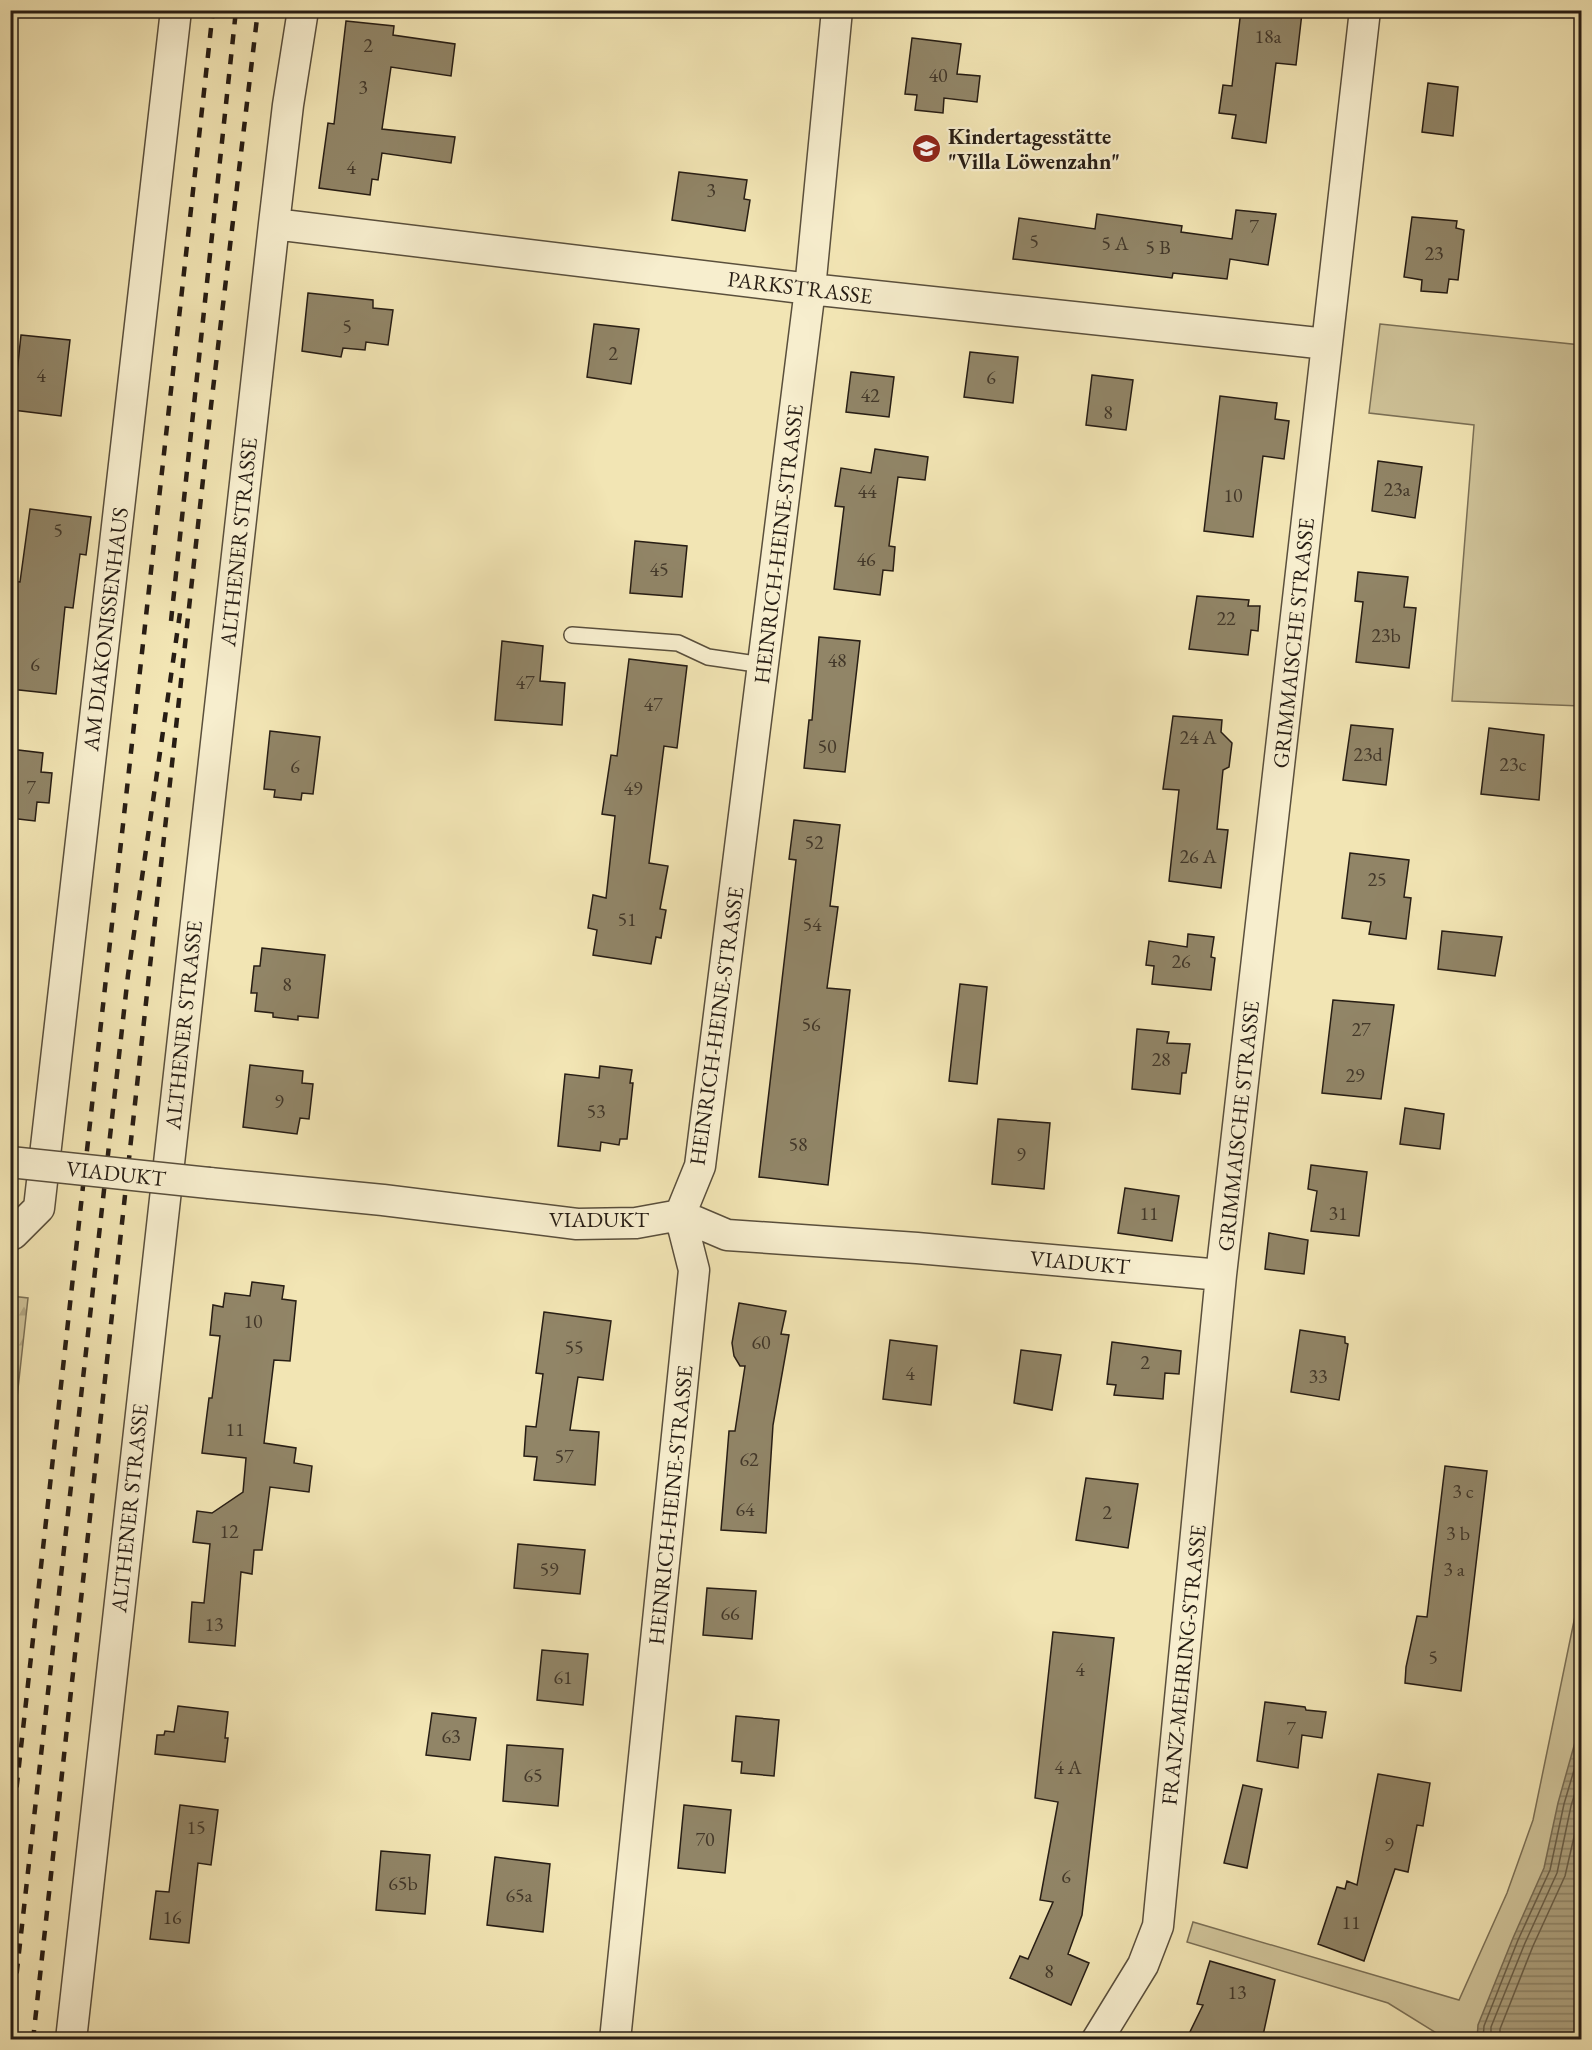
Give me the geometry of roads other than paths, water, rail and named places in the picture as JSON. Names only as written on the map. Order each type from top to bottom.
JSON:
[{"type":"street","name":"AM DIAKONISSENHAUS","points":[[10,1235],[39,1208],[176,10]]},
{"type":"street","name":"ALTHENER STRASSE","points":[[71,2040],[274,224],[288,105],[303,10]]},
{"type":"street","name":"HEINRICH-HEINE-STRASSE","points":[[615,2040],[694,1270],[681,1215],[700,1166],[810,289],[837,10]]},
{"type":"street","name":"GRIMMAISCHE STRASSE","points":[[1221,1275],[1365,10]]},
{"type":"street","name":"PARKSTRASSE","points":[[274,224],[810,289],[1327,344]]},
{"type":"street","name":"VIADUKT","points":[[10,1162],[383,1200],[577,1224],[636,1223],[681,1215],[727,1235],[917,1248],[1221,1275]]},
{"type":"street","name":"FRANZ-MEHRING-STRASSE","points":[[1097,2040],[1143,1965],[1158,1926],[1221,1275]]},
{"type":"lane","points":[[572,635],[678,643],[708,657],[762,665]]},
{"type":"water","points":[[1581,1721],[1581,2039],[1477,2039],[1478,2025],[1544,1868],[1558,1803]]},
{"type":"railway","points":[[10,1847],[213,10]]},
{"type":"railway","points":[[171,621],[236,10]]},
{"type":"railway","points":[[33,2040],[211,406],[258,10]]},
{"type":"railway","points":[[10,2033],[128,975],[181,606]]},
{"type":"place","name":"Kindertagesstätte \"Villa Löwenzahn\"","points":[[927,149]]}]
